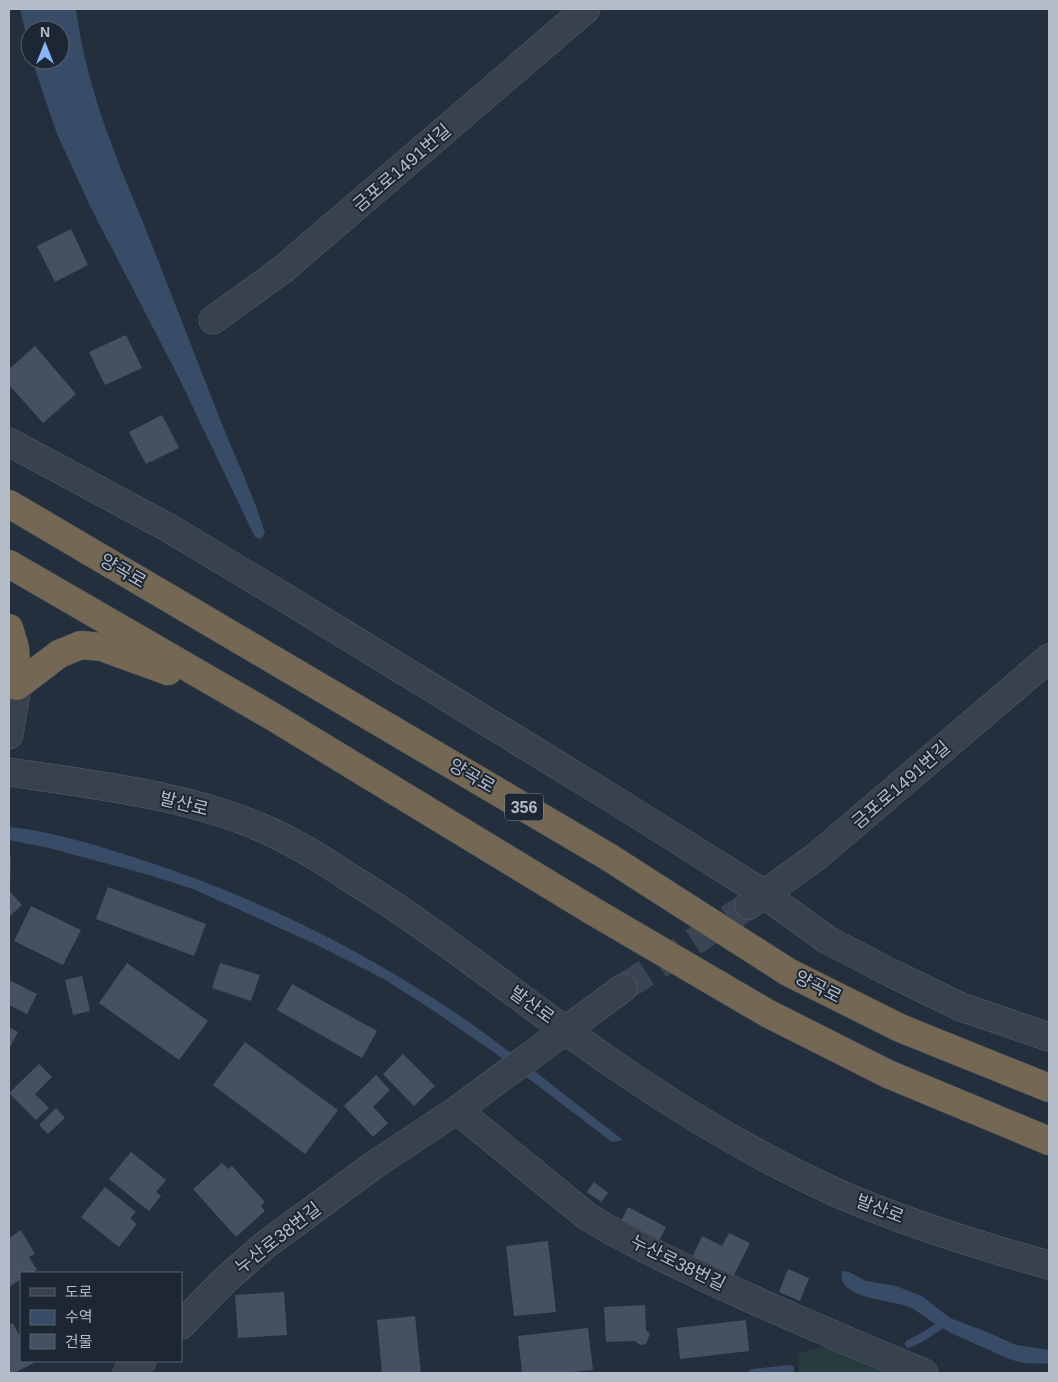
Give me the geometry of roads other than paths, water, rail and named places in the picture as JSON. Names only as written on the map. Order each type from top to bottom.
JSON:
[{"type":"highway","name":"양곡로","points":[[9,504],[607,856],[788,972],[900,1028],[1049,1088]]},
{"type":"highway","points":[[9,564],[270,715],[591,910],[767,1014],[888,1074],[1049,1141]]},
{"type":"highway","points":[[9,628],[15,648],[17,686]]},
{"type":"highway","points":[[17,686],[59,654],[81,645],[102,647],[154,665],[270,715]]},
{"type":"street","name":"금포로1491번길","points":[[212,320],[282,270],[586,9]]},
{"type":"street","points":[[9,442],[126,504],[275,592],[596,788],[756,900],[826,939],[960,1007],[1049,1037]]},
{"type":"street","name":"금포로1491번길","points":[[756,900],[817,856],[1049,658]]},
{"type":"street","points":[[9,736],[17,686]]},
{"type":"street","name":"발산로","points":[[9,772],[110,788],[183,803],[232,817],[271,832],[395,905],[625,1072],[690,1114],[747,1147],[844,1196],[1002,1252],[1049,1265]]},
{"type":"street","name":"누산로38번길","points":[[182,1324],[224,1280],[265,1245],[374,1165],[457,1110],[623,988]]},
{"type":"street","name":"누산로38번길","points":[[457,1110],[588,1217],[602,1225],[676,1264],[743,1296],[924,1373]]},
{"type":"street","points":[[127,1373],[141,1362]]},
{"type":"water","points":[[20,9],[76,9],[86,62],[110,140],[222,425],[254,501],[265,533],[261,539],[255,537],[179,378],[91,208],[57,134],[35,70],[70,70],[70,20],[23,20]]},
{"type":"water","points":[[9,827],[81,841],[134,857],[225,890],[334,940],[403,979],[460,1016],[531,1068],[623,1140],[612,1142],[495,1053],[382,978],[313,943],[193,889],[49,848],[9,840]]},
{"type":"water","points":[[842,1271],[849,1272],[866,1281],[896,1286],[922,1296],[950,1318],[1016,1345],[1049,1350],[1049,1364],[1026,1363],[1011,1359],[947,1331],[910,1307],[856,1293],[847,1287],[842,1280]]},
{"type":"waterway","points":[[909,1344],[945,1322]]},
{"type":"waterway","points":[[753,1373],[790,1369]]},
{"type":"tunnel","points":[[623,988],[748,906]]}]
